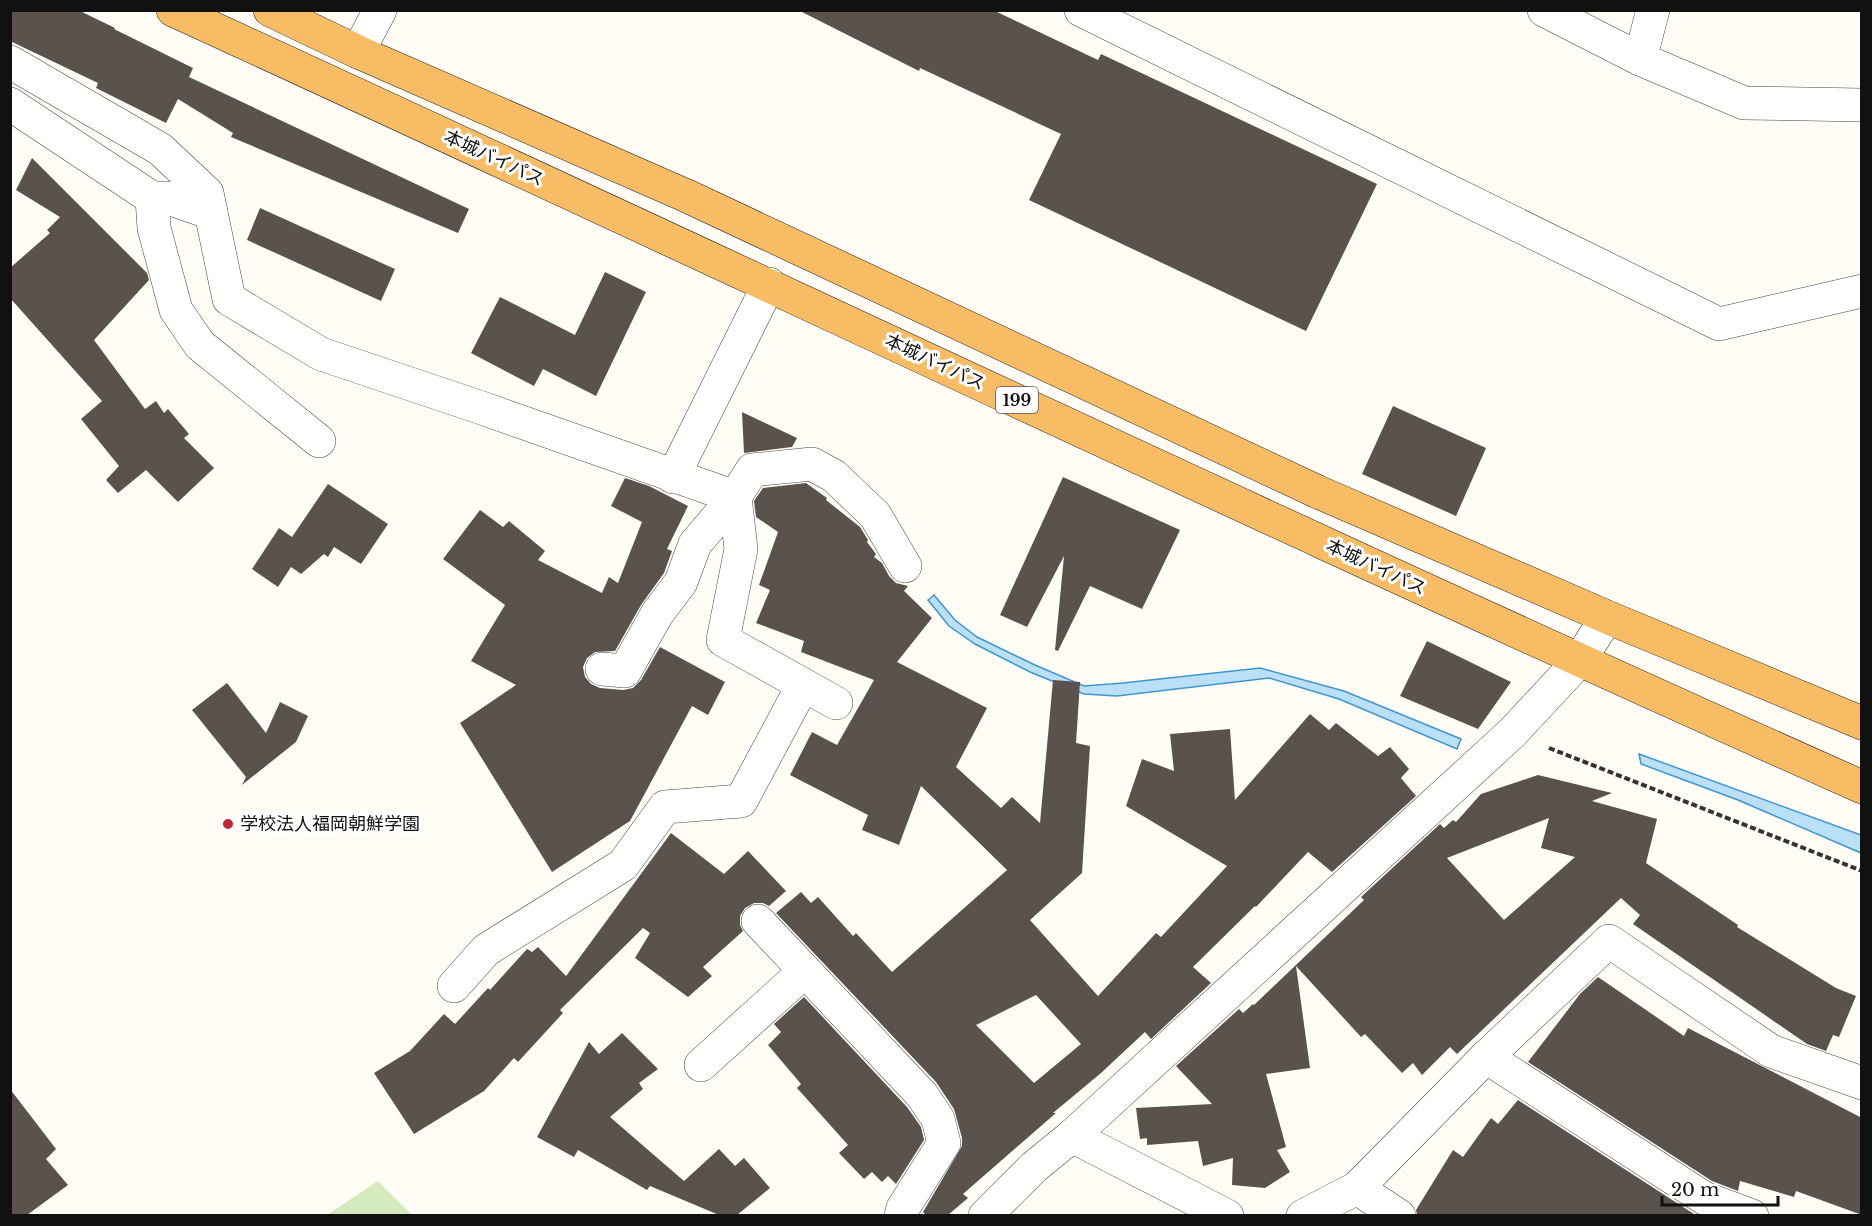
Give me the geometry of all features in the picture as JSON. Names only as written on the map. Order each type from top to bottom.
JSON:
[{"type":"highway","name":"本城バイパス","points":[[173,10],[1580,661],[1862,787]]},
{"type":"highway","name":"199","points":[[270,10],[358,52],[687,196],[1317,492],[1607,618],[1862,723]]},
{"type":"street","points":[[358,52],[380,10]]},
{"type":"street","points":[[1081,10],[1121,20],[1719,324],[1862,291]]},
{"type":"street","points":[[1544,10],[1640,59],[1744,103],[1862,105]]},
{"type":"street","points":[[1640,59],[1653,10]]},
{"type":"street","points":[[10,62],[160,149],[207,193],[229,299],[321,354],[735,497]]},
{"type":"street","points":[[10,104],[152,198],[168,198],[211,213]]},
{"type":"street","points":[[152,198],[154,228],[176,310],[200,345],[319,441]]},
{"type":"street","points":[[673,477],[769,284]]},
{"type":"street","points":[[602,669],[625,671],[657,614],[681,582],[695,543],[735,497],[752,470],[812,464],[834,476],[874,514],[905,566]]},
{"type":"street","points":[[735,497],[741,549],[723,640],[836,704]]},
{"type":"street","points":[[985,1215],[1034,1167],[1072,1136],[1512,733],[1580,661],[1607,618]]},
{"type":"street","points":[[454,986],[486,950],[623,865],[665,807],[741,801],[802,685]]},
{"type":"street","points":[[758,921],[922,1095],[938,1119],[944,1143],[903,1208],[901,1215]]},
{"type":"street","points":[[1303,1215],[1357,1188],[1486,1057],[1609,942],[1770,1051],[1862,1083]]},
{"type":"street","points":[[701,1065],[805,971]]},
{"type":"street","points":[[1486,1057],[1704,1198],[1752,1215]]},
{"type":"street","points":[[1072,1136],[1227,1215]]},
{"type":"street","points":[[1357,1188],[1399,1215]]},
{"type":"path","points":[[1512,733],[1862,871]]},
{"type":"green space","points":[[378,1181],[412,1215],[327,1215]]},
{"type":"water","points":[[934,595],[955,620],[977,637],[1084,686],[1260,668],[1344,691],[1461,739],[1457,749],[1339,699],[1269,678],[1117,696],[1084,694],[1030,672],[975,644],[949,626],[928,600]]},
{"type":"water","points":[[1639,754],[1861,835],[1861,853],[1738,800],[1641,764]]},
{"type":"building","points":[[10,10],[78,10],[115,28],[193,68],[189,77],[469,209],[458,233],[231,137],[233,133],[178,99],[166,123],[96,88],[98,83],[10,41]]},
{"type":"building","points":[[798,10],[993,10],[1098,60],[1101,54],[1377,184],[1306,331],[1029,200],[1061,134],[920,68],[919,71]]},
{"type":"building","points":[[32,158],[147,273],[149,280],[94,340],[145,409],[156,401],[164,413],[168,409],[189,434],[184,438],[214,468],[178,502],[146,470],[118,493],[106,480],[119,466],[81,419],[102,401],[10,298],[10,268],[50,233],[47,230],[60,217],[16,190]]},
{"type":"building","points":[[260,208],[395,269],[381,301],[247,240]]},
{"type":"building","points":[[605,272],[646,292],[596,396],[543,369],[534,386],[471,353],[500,297],[575,335]]},
{"type":"building","points":[[1393,406],[1486,448],[1456,516],[1362,474]]},
{"type":"building","points":[[742,412],[797,438],[792,447],[744,453]]},
{"type":"building","points":[[1063,477],[1180,530],[1142,609],[1090,586],[1058,651],[1055,650],[1064,556],[1027,627],[1000,615]]},
{"type":"building","points":[[625,478],[649,486],[688,506],[667,549],[672,551],[664,573],[641,605],[615,651],[595,652],[587,658],[583,667],[585,677],[591,684],[600,688],[623,690],[633,688],[641,680],[660,647],[725,682],[708,715],[692,706],[630,821],[552,872],[460,723],[516,685],[471,661],[505,605],[443,559],[480,510],[503,527],[509,521],[545,551],[538,560],[602,593],[609,577],[618,583],[642,522],[611,506]]},
{"type":"building","points":[[806,483],[827,498],[826,500],[860,527],[876,554],[874,557],[882,563],[889,576],[896,583],[908,586],[904,591],[932,618],[897,662],[987,708],[956,767],[1001,808],[1012,797],[1040,823],[1053,680],[1080,682],[1076,743],[1090,746],[1082,873],[1030,920],[1098,996],[1156,933],[1161,937],[1227,866],[1126,806],[1142,759],[1174,771],[1170,734],[1230,729],[1235,800],[1310,714],[1329,730],[1336,723],[1378,756],[1390,747],[1409,769],[1401,778],[1416,796],[1332,872],[1308,852],[1256,907],[1193,967],[1211,983],[1151,1039],[1145,1032],[1053,1113],[1056,1113],[963,1194],[968,1198],[948,1215],[926,1215],[923,1212],[962,1146],[954,1109],[936,1082],[776,913],[801,892],[811,903],[818,897],[853,936],[856,933],[892,972],[1007,870],[921,786],[899,845],[862,830],[868,815],[790,775],[812,732],[837,745],[874,680],[801,652],[804,641],[756,623],[770,590],[759,585],[778,532],[756,517],[754,501],[763,488]],"holes":[[[1036,995],[1081,1044],[1034,1083],[976,1025]]]},
{"type":"building","points":[[328,484],[388,524],[361,564],[334,547],[328,557],[324,554],[301,574],[291,567],[278,587],[252,569],[279,528],[292,537]]},
{"type":"building","points":[[1427,641],[1511,682],[1478,729],[1400,696]]},
{"type":"building","points":[[227,683],[266,733],[280,702],[308,716],[296,742],[242,785],[246,777],[192,710]]},
{"type":"building","points":[[1538,775],[1612,793],[1592,801],[1657,819],[1646,863],[1738,925],[1737,927],[1836,988],[1856,996],[1839,1037],[1833,1035],[1826,1051],[1807,1044],[1633,924],[1640,915],[1621,898],[1457,1054],[1450,1047],[1422,1075],[1413,1063],[1402,1073],[1365,1034],[1361,1037],[1296,966],[1310,1068],[1266,1074],[1286,1147],[1277,1150],[1290,1172],[1265,1188],[1232,1185],[1233,1158],[1203,1166],[1198,1141],[1147,1145],[1147,1138],[1140,1139],[1136,1108],[1212,1104],[1176,1066],[1239,1009],[1243,1013],[1254,1005],[1364,900],[1361,897],[1440,824],[1444,828],[1453,820],[1456,822],[1481,794]],"holes":[[[1549,818],[1541,848],[1575,857],[1504,920],[1447,858]]]},
{"type":"building","points":[[671,833],[724,874],[748,851],[786,891],[769,906],[754,903],[745,908],[740,916],[743,931],[703,967],[712,976],[688,997],[635,958],[650,933],[643,928],[560,1010],[563,1013],[518,1062],[514,1058],[484,1091],[414,1134],[374,1073],[410,1051],[444,1014],[455,1024],[527,949],[532,952],[538,947],[566,976]]},
{"type":"building","points":[[1598,977],[1684,1036],[1688,1028],[1862,1118],[1862,1215],[1796,1191],[1794,1197],[1740,1181],[1738,1191],[1712,1181],[1528,1062],[1580,994]]},
{"type":"building","points":[[804,997],[907,1107],[921,1127],[924,1140],[896,1184],[888,1176],[882,1182],[872,1172],[864,1179],[839,1153],[848,1145],[797,1088],[801,1084],[768,1045],[781,1032],[774,1024]]},
{"type":"building","points":[[622,1033],[658,1069],[639,1083],[643,1089],[610,1117],[684,1181],[719,1149],[735,1166],[744,1158],[770,1188],[737,1215],[719,1215],[650,1186],[647,1190],[578,1150],[574,1157],[537,1137],[589,1042],[599,1054]]},
{"type":"building","points":[[10,1089],[56,1149],[46,1159],[68,1185],[27,1215],[10,1215]]},
{"type":"building","points":[[1518,1100],[1697,1215],[1417,1215],[1416,1210],[1453,1150],[1463,1157],[1491,1118],[1498,1124]]},
{"type":"place","name":"学校法人福岡朝鮮学園","points":[[228,824]]}]
